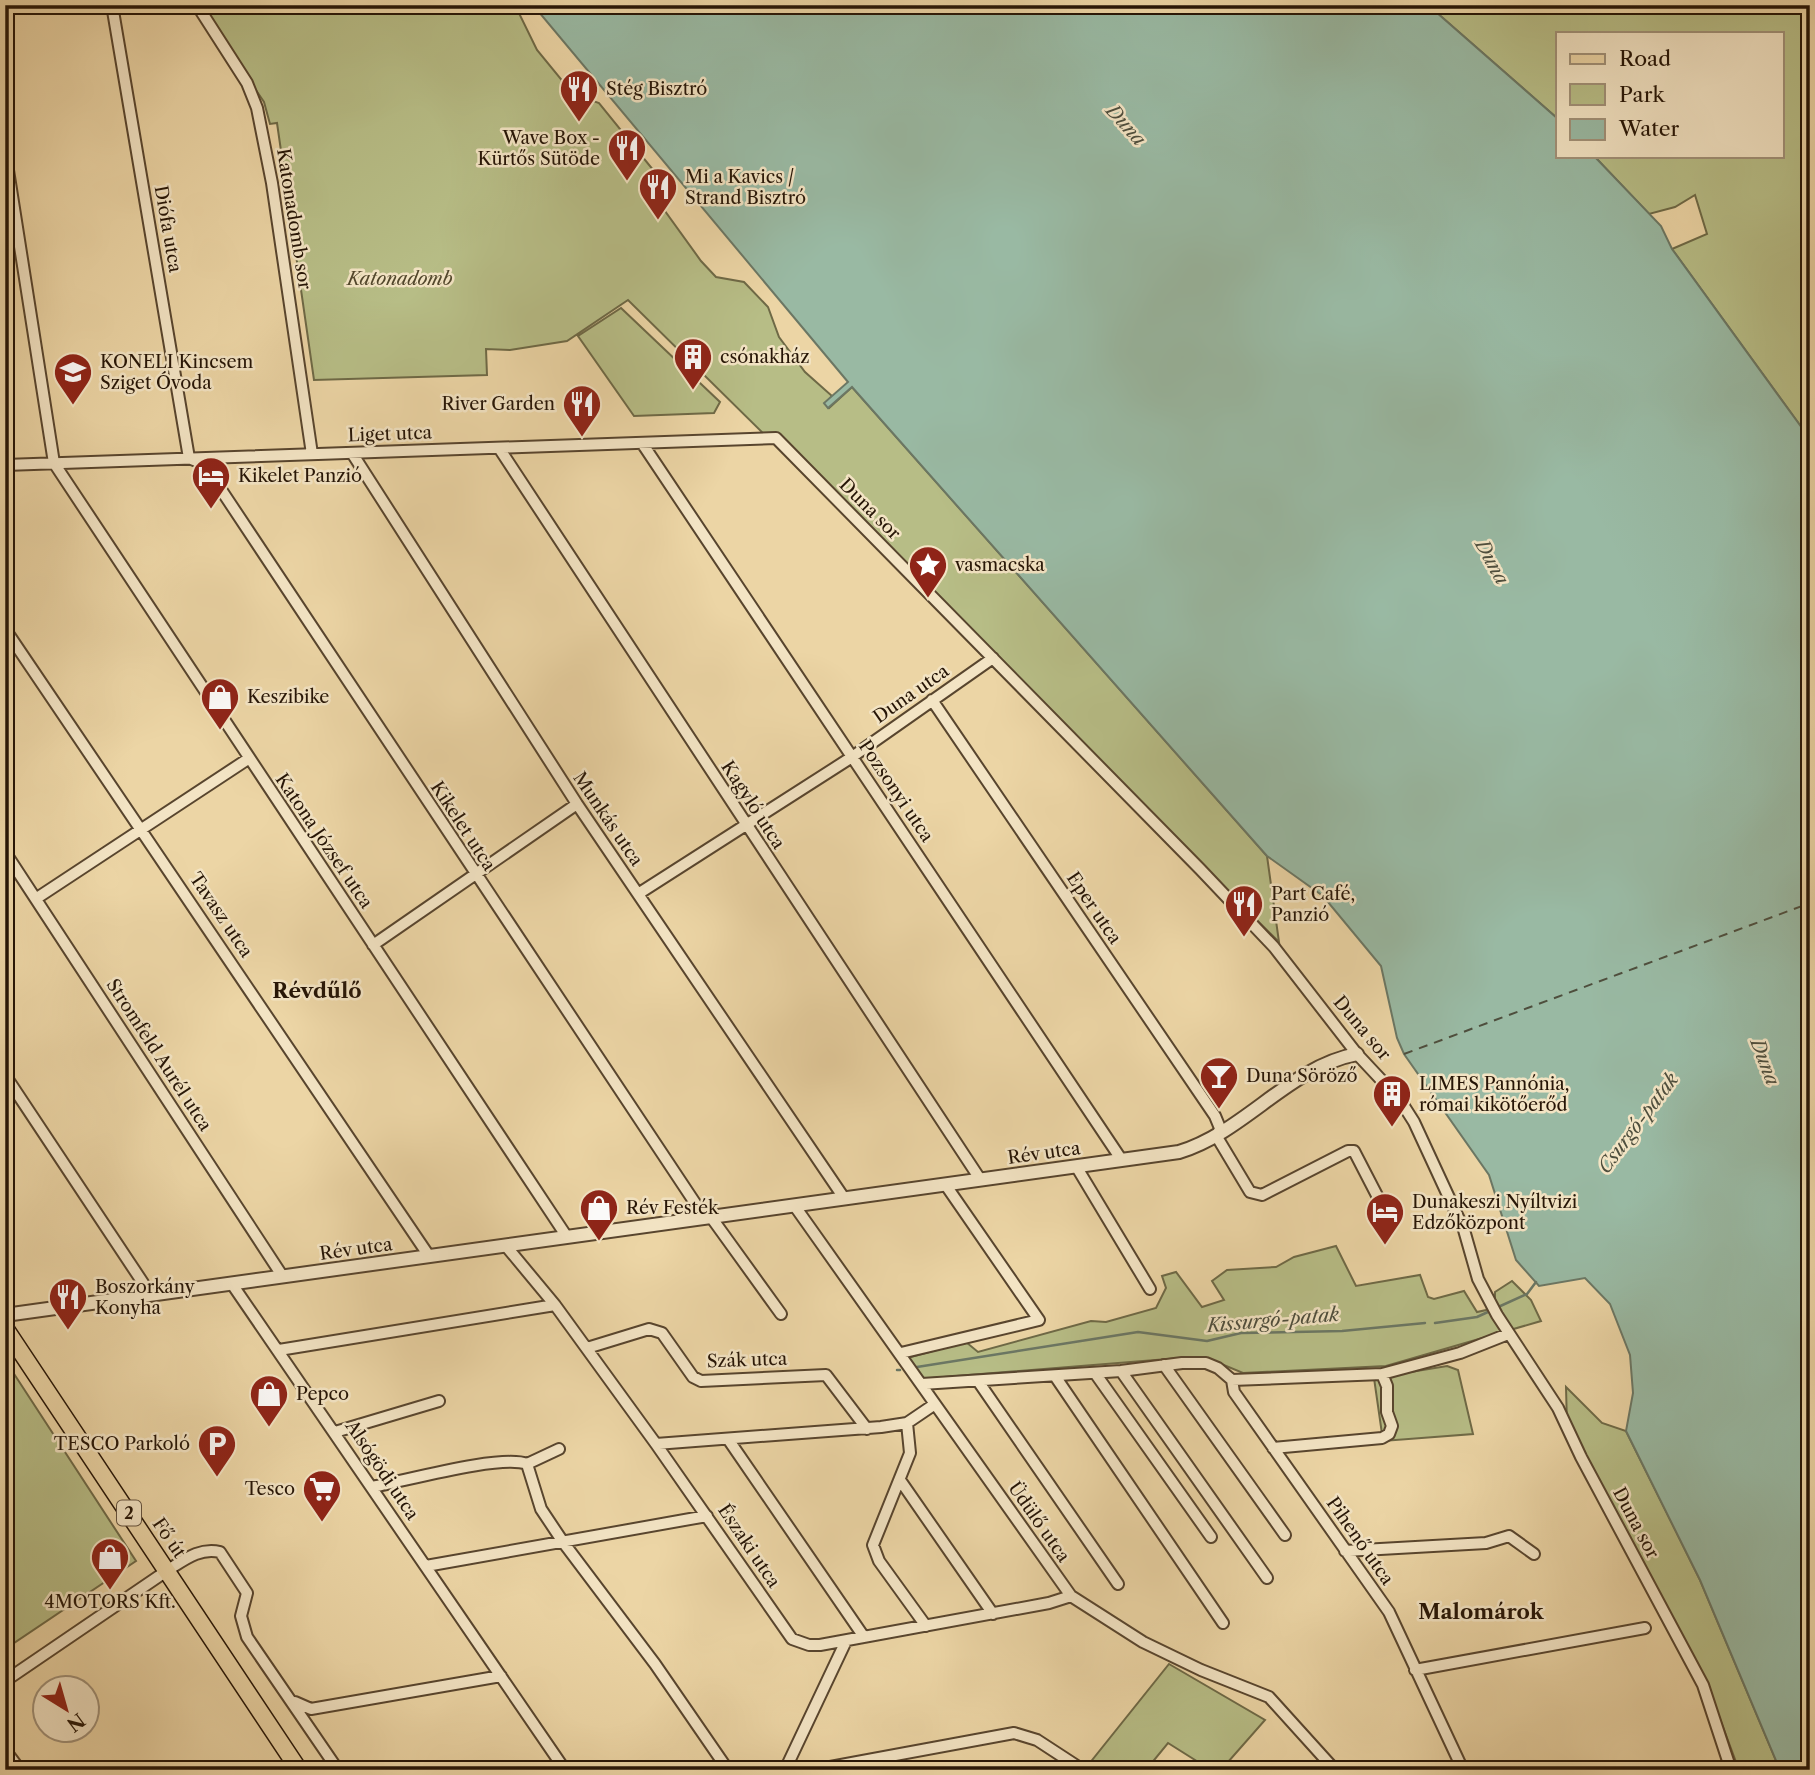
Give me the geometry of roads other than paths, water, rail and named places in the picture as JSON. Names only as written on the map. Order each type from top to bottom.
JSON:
[{"type":"main road","name":"Fő út","points":[[5,1328],[299,1770]]},
{"type":"street","name":"Diófa utca","points":[[112,5],[190,458]]},
{"type":"street","name":"Katonadomb sor","points":[[197,5],[247,83],[257,108],[272,183],[312,454]]},
{"type":"street","points":[[5,151],[54,463]]},
{"type":"street","name":"Liget utca","points":[[5,465],[776,438]]},
{"type":"street","name":"Duna sor","points":[[776,438],[1274,947],[1357,1054],[1384,1079],[1414,1122],[1464,1230],[1478,1279],[1508,1334],[1529,1359],[1558,1408],[1581,1457],[1703,1685],[1731,1770]]},
{"type":"street","name":"Pozsonyi utca","points":[[642,443],[1122,1160]]},
{"type":"street","name":"Kagyló utca","points":[[499,447],[980,1179]]},
{"type":"street","name":"Munkás utca","points":[[352,453],[577,804],[845,1198]]},
{"type":"street","name":"Kikelet utca","points":[[190,458],[204,464],[474,873],[708,1217]]},
{"type":"street","name":"Katona József utca","points":[[54,463],[567,1237]]},
{"type":"street","name":"Tavasz utca","points":[[5,628],[429,1256]]},
{"type":"street","name":"Duna utca","points":[[638,894],[852,757],[993,658]]},
{"type":"street","name":"Eper utca","points":[[932,700],[1210,1108],[1220,1128],[1217,1137],[1250,1192],[1256,1196],[1348,1151],[1354,1151],[1384,1209]]},
{"type":"street","points":[[37,898],[143,831],[248,759]]},
{"type":"street","points":[[373,945],[577,804]]},
{"type":"street","name":"Stromfeld Aurél utca","points":[[5,852],[283,1277]]},
{"type":"street","name":"Rév utca","points":[[5,1315],[1179,1152],[1217,1137],[1322,1064],[1357,1054]]},
{"type":"street","points":[[5,1075],[151,1295]]},
{"type":"street","points":[[1076,1166],[1150,1289]]},
{"type":"street","points":[[901,1353],[1039,1320],[945,1184]]},
{"type":"street","name":"Üdülő utca","points":[[794,1205],[1071,1596],[1143,1642],[1201,1671],[1269,1697],[1335,1770]]},
{"type":"street","points":[[708,1217],[781,1314]]},
{"type":"street","name":"Északi utca","points":[[506,1246],[587,1348],[792,1639],[809,1645],[846,1641],[1060,1601],[1071,1596]]},
{"type":"street","name":"Alsógödi utca","points":[[232,1284],[565,1770]]},
{"type":"street","points":[[279,1350],[555,1306]]},
{"type":"street","name":"Szák utca","points":[[587,1348],[649,1329],[662,1333],[693,1377],[701,1381],[826,1376],[867,1429]]},
{"type":"street","points":[[922,1384],[1206,1363],[1218,1368],[1231,1380],[1382,1374],[1448,1357],[1508,1334]]},
{"type":"street","points":[[1164,1365],[1284,1535]]},
{"type":"street","points":[[1121,1371],[1267,1578]]},
{"type":"street","points":[[1095,1373],[1211,1537]]},
{"type":"street","points":[[1273,1448],[1382,1438],[1389,1434],[1392,1426],[1387,1412],[1387,1386],[1382,1374]]},
{"type":"street","points":[[1055,1376],[1223,1623]]},
{"type":"street","name":"Pihenő utca","points":[[1231,1380],[1234,1392],[1389,1612],[1463,1770]]},
{"type":"street","points":[[978,1381],[1118,1584]]},
{"type":"street","points":[[335,1432],[439,1401]]},
{"type":"street","points":[[656,1444],[867,1429],[907,1423],[935,1404]]},
{"type":"street","points":[[907,1423],[910,1453],[873,1545],[879,1561],[926,1626]]},
{"type":"street","points":[[728,1439],[864,1637]]},
{"type":"street","points":[[372,1487],[496,1463],[517,1460],[527,1464],[559,1449]]},
{"type":"street","points":[[527,1464],[541,1509],[655,1664],[728,1770]]},
{"type":"street","points":[[900,1480],[993,1614]]},
{"type":"street","points":[[426,1566],[707,1516]]},
{"type":"street","points":[[1345,1551],[1486,1543],[1509,1536],[1534,1554]]},
{"type":"street","points":[[5,1681],[167,1570],[209,1549],[219,1552],[247,1593],[241,1616],[247,1637],[338,1770]]},
{"type":"street","points":[[1415,1670],[1645,1628]]},
{"type":"street","points":[[785,1770],[846,1641]]},
{"type":"street","points":[[291,1700],[312,1709],[501,1676]]},
{"type":"street","points":[[814,1770],[1014,1733],[1037,1740],[1083,1770]]},
{"type":"street","points":[[5,1750],[20,1770]]},
{"type":"water","name":"Duna","points":[[533,5],[1428,5],[1556,117],[1556,158],[1596,158],[1661,226],[1672,249],[1810,439],[1810,1770],[1780,1770],[1700,1580],[1626,1431],[1633,1393],[1630,1355],[1610,1304],[1585,1278],[1539,1286],[1516,1260],[1489,1175],[1404,1054],[1397,1038],[1381,966],[1323,896],[1267,856],[852,387],[828,408],[824,403],[848,382]]},
{"type":"waterway","name":"Csurgó-patak","points":[[1496,1308],[1527,1294],[1536,1282]]},
{"type":"waterway","name":"Csurgó-patak","points":[[1435,1323],[1477,1317],[1490,1311]]},
{"type":"waterway","name":"Kissurgó-patak","points":[[917,1367],[1138,1332],[1207,1341],[1241,1333],[1342,1331],[1425,1323]]},
{"type":"place","name":"Stég Bisztró","points":[[579,123]]},
{"type":"place","name":"Wave Box - Kürtős Sütöde","points":[[627,182]]},
{"type":"place","name":"Mi a Kavics / Strand Bisztró","points":[[658,221]]},
{"type":"place","name":"csónakház","points":[[693,391]]},
{"type":"place","name":"KONELI Kincsem Sziget Óvoda","points":[[73,406]]},
{"type":"place","name":"River Garden","points":[[582,438]]},
{"type":"place","name":"Kikelet Panzió","points":[[211,510]]},
{"type":"place","name":"vasmacska","points":[[928,599]]},
{"type":"place","name":"Keszibike","points":[[220,731]]},
{"type":"place","name":"Part Café, Panzió","points":[[1244,938]]},
{"type":"place","name":"Duna Söröző","points":[[1219,1110]]},
{"type":"place","name":"LIMES Pannónia, római kikötőerőd","points":[[1392,1128]]},
{"type":"place","name":"Rév Festék","points":[[599,1242]]},
{"type":"place","name":"Dunakeszi Nyíltvizi Edzőközpont","points":[[1385,1246]]},
{"type":"place","name":"Boszorkány Konyha","points":[[68,1331]]},
{"type":"place","name":"Pepco","points":[[269,1428]]},
{"type":"place","name":"TESCO Parkoló","points":[[217,1478]]},
{"type":"place","name":"Tesco","points":[[322,1523]]},
{"type":"place","name":"4MOTORS Kft.","points":[[110,1591]]},
{"type":"district","name":"Révdűlő","points":[[317,990]]},
{"type":"district","name":"Malomárok","points":[[1481,1611]]},
{"type":"park label","name":"Katonadomb","points":[[400,279]]}]
